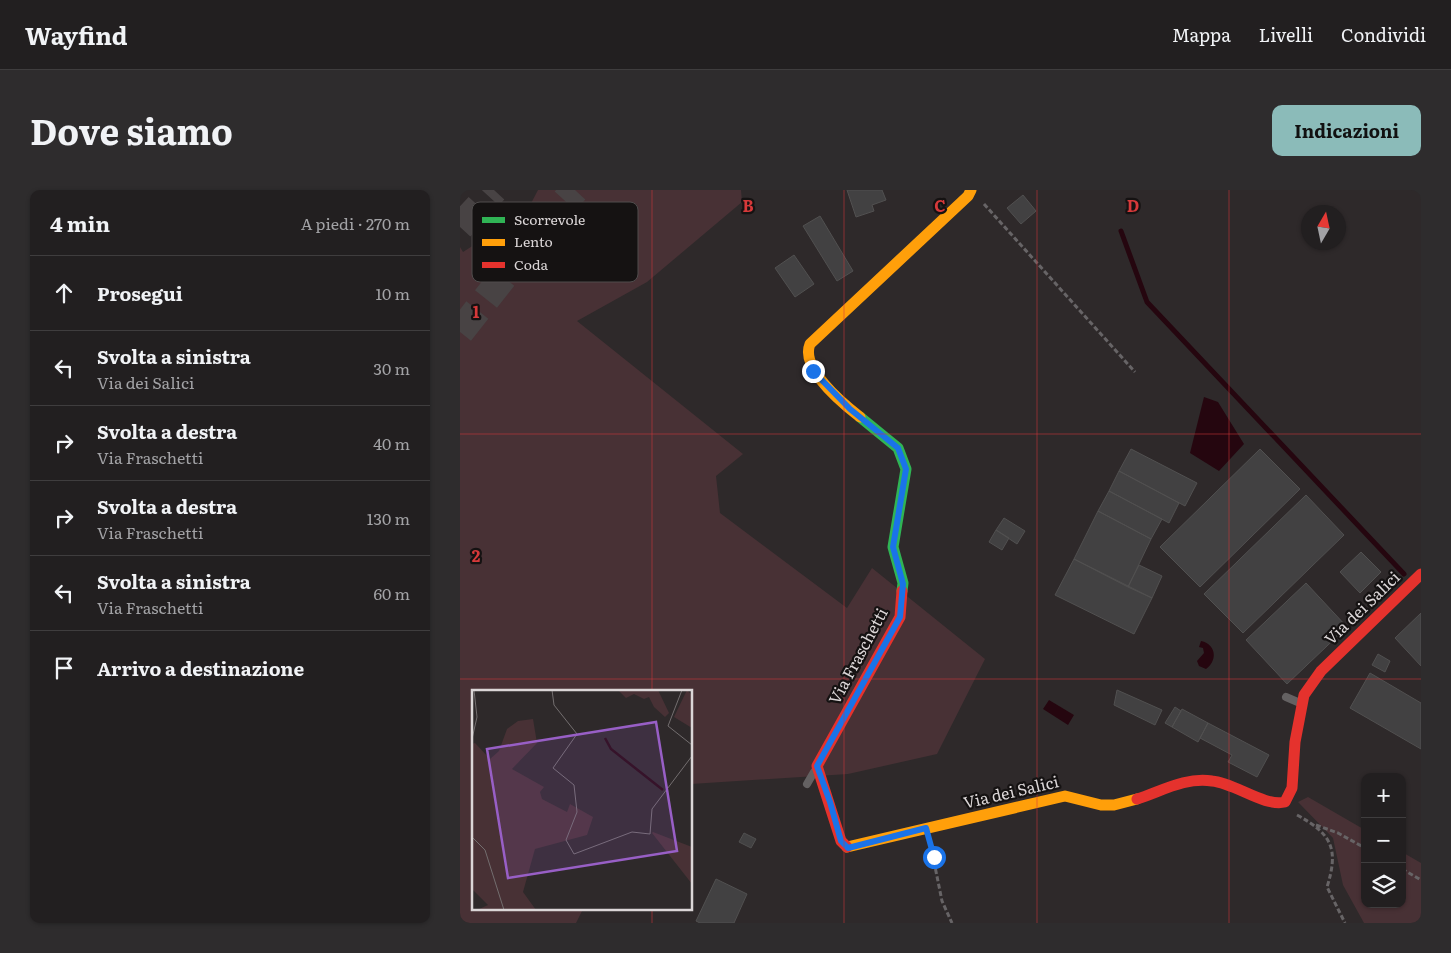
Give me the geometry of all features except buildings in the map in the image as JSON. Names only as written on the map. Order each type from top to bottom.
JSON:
[{"type":"street","name":"Via Fraschetti","points":[[817,766],[900,617],[903,584],[893,547],[899,480],[910,470],[898,448],[850,409],[813,371],[807,351],[810,344],[892,270],[968,196],[971,190]]},
{"type":"street","name":"Via dei Salici","points":[[817,766],[841,841],[848,848],[1039,797],[1075,796],[1101,805],[1132,802],[1191,780],[1222,783],[1276,804],[1285,802],[1292,788],[1299,711],[1304,695],[1321,671],[1421,574]]},
{"type":"lane","points":[[1356,636],[1365,645]]},
{"type":"lane","points":[[1286,697],[1299,711]]},
{"type":"lane","points":[[807,784],[817,766]]},
{"type":"path","points":[[983,203],[1135,372]]},
{"type":"path","points":[[1276,804],[1315,825],[1338,833],[1361,846]]},
{"type":"path","points":[[1315,825],[1329,840],[1334,866],[1327,887],[1345,923]]},
{"type":"path","points":[[926,828],[942,901],[952,923]]},
{"type":"path","points":[[1406,871],[1421,880]]},
{"type":"shaded area","points":[[538,190],[741,190],[742,202],[647,282],[577,321],[743,454],[716,476],[720,513],[847,608],[872,568],[985,659],[937,754],[848,774],[692,784],[692,690],[472,690],[472,910],[582,910],[576,923],[460,923],[460,247],[463,252],[472,246],[472,282],[638,282],[638,202],[532,202]]},
{"type":"shaded area","points":[[1204,397],[1218,402],[1244,444],[1219,471],[1190,453]]},
{"type":"shaded area","points":[[1201,641],[1210,645],[1214,653],[1210,665],[1206,669],[1199,666],[1197,661],[1204,653],[1203,648],[1199,647]]},
{"type":"shaded area","points":[[1049,700],[1074,715],[1068,725],[1043,709]]},
{"type":"shaded area","points":[[1308,797],[1361,828],[1361,908],[1406,908],[1406,854],[1421,863],[1421,923],[1364,923],[1343,885],[1333,838],[1298,802]]},
{"type":"waterway","points":[[1121,231],[1147,302],[1404,574]]},
{"type":"tunnel","points":[[483,202],[494,190]]},
{"type":"tunnel","points":[[564,202],[575,190]]},
{"type":"tunnel","points":[[460,227],[472,214]]},
{"type":"tunnel","points":[[460,332],[499,282]]},
{"type":"traffic: fast","points":[[860,417],[898,448],[906,469],[893,547],[903,583],[902,591]]},
{"type":"traffic: slow","points":[[860,417],[843,403],[817,374],[811,364],[810,344],[968,196],[971,190]]},
{"type":"traffic: slow","points":[[847,847],[1065,796],[1101,805],[1114,805],[1137,799]]},
{"type":"traffic: jam","points":[[1137,799],[1183,783],[1202,780],[1221,783],[1268,801],[1285,802],[1292,788],[1295,742],[1304,695],[1321,671],[1421,574]]},
{"type":"traffic: jam","points":[[847,847],[841,841],[817,766],[900,617],[902,591]]},
{"type":"route","points":[[813,371],[850,409],[898,448],[906,469],[893,547],[903,584],[900,617],[817,766],[841,841],[848,848],[926,828],[934,857]]}]
